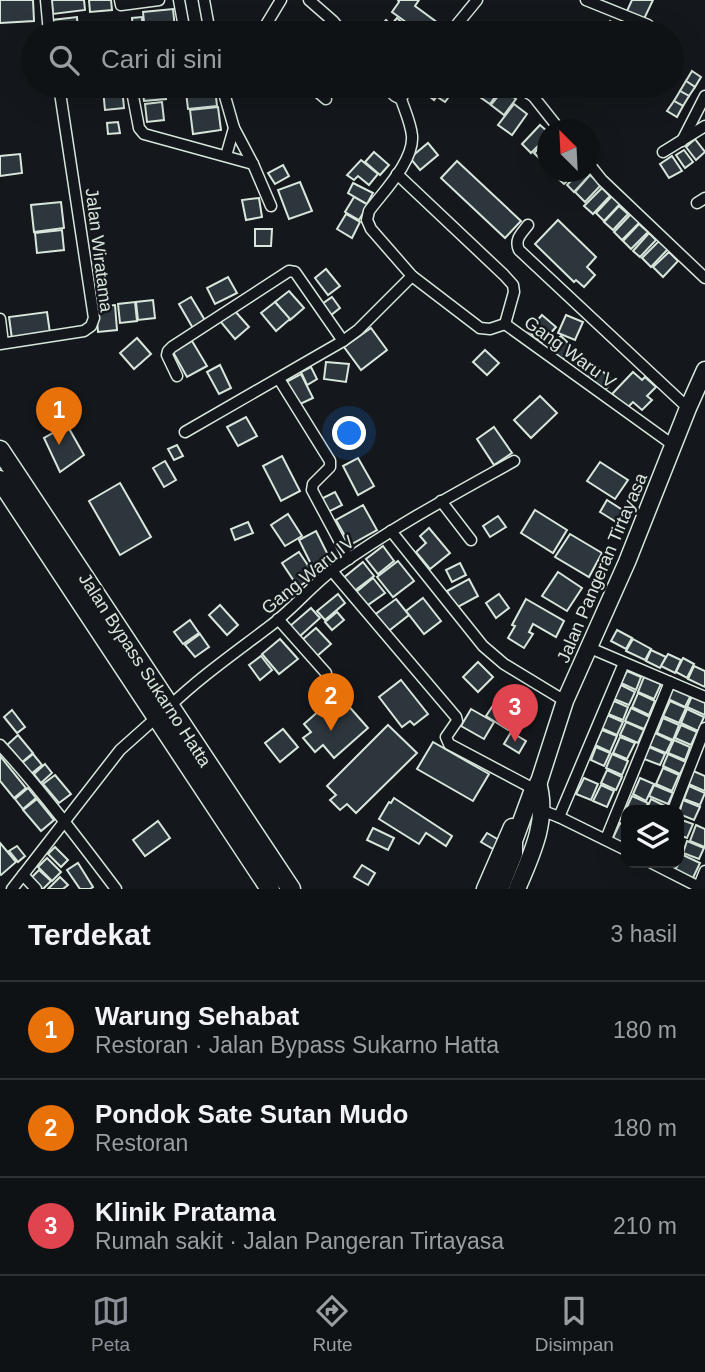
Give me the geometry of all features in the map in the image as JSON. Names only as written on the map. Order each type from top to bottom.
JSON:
[{"type":"highway","name":"Jalan Bypass Sukarno Hatta","points":[[0,450],[18,492],[163,712],[270,889]]},
{"type":"highway","name":"Jalan Bypass Sukarno Hatta","points":[[0,480],[18,492]]},
{"type":"highway","name":"Jalan Bypass Sukarno Hatta","points":[[163,712],[291,889]]},
{"type":"main road","name":"Jalan Pangeran Tirtayasa","points":[[485,889],[505,842],[536,785],[565,701],[627,562],[705,370]]},
{"type":"main road","name":"Jalan Pangeran Tirtayasa","points":[[517,889],[534,848],[541,793],[536,785]]},
{"type":"main road","name":"Jalan Pangeran Tirtayasa","points":[[500,889],[514,854],[514,841],[536,785]]},
{"type":"main road","name":"Jalan Pangeran Tirtayasa","points":[[514,854],[523,846],[538,809]]},
{"type":"street","points":[[46,0],[48,21]]},
{"type":"street","points":[[120,0],[121,5],[159,0]]},
{"type":"street","points":[[179,0],[183,21]]},
{"type":"street","points":[[204,0],[208,21]]},
{"type":"street","points":[[268,21],[281,0]]},
{"type":"street","points":[[310,0],[333,21]]},
{"type":"street","points":[[460,21],[477,0]]},
{"type":"street","points":[[586,0],[638,21]]},
{"type":"street","points":[[682,141],[705,96]]},
{"type":"street","name":"Jalan Wiratama","points":[[2,344],[84,331],[91,327],[93,318],[61,98]]},
{"type":"street","points":[[133,98],[139,128],[144,134],[253,164]]},
{"type":"street","points":[[225,98],[234,128],[271,206]]},
{"type":"street","points":[[535,98],[551,119]]},
{"type":"street","points":[[401,99],[412,133],[412,146],[397,174],[513,285],[514,292],[505,324]]},
{"type":"street","points":[[663,152],[705,126]]},
{"type":"street","points":[[226,156],[234,128]]},
{"type":"street","name":"Gang Waru V","points":[[397,174],[369,211],[368,220],[371,229],[412,276],[480,328],[490,329],[505,324],[673,445]]},
{"type":"street","points":[[600,177],[705,278]]},
{"type":"street","points":[[528,225],[517,239],[519,250],[688,408]]},
{"type":"street","points":[[177,376],[167,355],[172,347],[289,271],[295,272],[343,341]]},
{"type":"street","points":[[185,432],[343,341],[358,330],[412,276]]},
{"type":"street","points":[[0,319],[2,344]]},
{"type":"street","points":[[279,379],[330,461],[330,467],[313,484],[312,490],[349,559]]},
{"type":"street","name":"Gang Waru IV","points":[[12,889],[120,750],[163,712],[278,619],[331,571],[391,531],[514,461]]},
{"type":"street","points":[[441,501],[471,540]]},
{"type":"street","points":[[391,531],[483,646],[504,664],[565,701]]},
{"type":"street","points":[[331,571],[456,717],[457,721],[446,737],[449,744],[536,785]]},
{"type":"street","points":[[278,619],[326,673]]},
{"type":"street","points":[[590,648],[705,697]]},
{"type":"street","points":[[559,817],[624,663]]},
{"type":"street","points":[[606,839],[670,682]]},
{"type":"street","points":[[675,805],[705,728]]},
{"type":"street","points":[[0,745],[64,820],[116,889]]},
{"type":"street","points":[[538,809],[621,847]]},
{"type":"street","points":[[662,868],[701,888],[705,871]]},
{"type":"street","points":[[23,875],[36,889]]},
{"type":"building","points":[[0,0],[33,0],[34,21],[0,23]]},
{"type":"building","points":[[52,0],[84,0],[85,10],[53,14]]},
{"type":"building","points":[[89,0],[111,0],[112,10],[90,12]]},
{"type":"building","points":[[398,0],[419,0],[415,6],[435,21],[404,21],[392,12]]},
{"type":"building","points":[[632,0],[653,0],[643,21],[626,13]]},
{"type":"building","points":[[173,9],[174,21],[144,21],[143,12]]},
{"type":"building","points":[[77,17],[77,21],[52,21]]},
{"type":"building","points":[[142,17],[142,21],[132,21],[132,18]]},
{"type":"building","points":[[692,71],[701,77],[695,87],[686,81]]},
{"type":"building","points":[[686,81],[695,87],[689,96],[684,93]]},
{"type":"building","points":[[684,93],[689,96],[683,106],[674,101],[676,98],[684,98]]},
{"type":"building","points":[[104,98],[123,98],[124,108],[105,110]]},
{"type":"building","points":[[144,98],[166,99],[144,101]]},
{"type":"building","points":[[187,98],[216,98],[217,106],[188,109]]},
{"type":"building","points":[[481,98],[494,98],[490,104]]},
{"type":"building","points":[[497,98],[516,99],[504,115],[491,105]]},
{"type":"building","points":[[674,101],[683,106],[677,117],[667,111]]},
{"type":"building","points":[[162,102],[164,120],[147,122],[145,104]]},
{"type":"building","points":[[514,104],[527,114],[512,135],[498,125]]},
{"type":"building","points":[[218,107],[221,130],[193,134],[190,110]]},
{"type":"building","points":[[118,122],[120,133],[108,134],[107,123]]},
{"type":"building","points":[[537,128],[537,147],[531,153],[522,144]]},
{"type":"building","points":[[695,139],[705,152],[696,160],[686,147]]},
{"type":"building","points":[[428,143],[438,155],[420,170],[410,158]]},
{"type":"building","points":[[684,150],[693,162],[685,168],[676,155]]},
{"type":"building","points":[[374,152],[389,165],[380,175],[365,162]]},
{"type":"building","points":[[20,154],[22,173],[0,176],[0,156]]},
{"type":"building","points":[[672,156],[682,171],[669,178],[660,164]]},
{"type":"building","points":[[361,160],[378,174],[369,185],[358,176],[354,180],[347,175]]},
{"type":"building","points":[[457,161],[521,221],[505,238],[441,178]]},
{"type":"building","points":[[283,165],[289,176],[275,184],[268,173]]},
{"type":"building","points":[[300,182],[312,211],[289,219],[278,190]]},
{"type":"building","points":[[570,182],[583,182],[574,192],[567,185]]},
{"type":"building","points":[[584,182],[598,182],[601,185],[585,202],[575,192]]},
{"type":"building","points":[[353,183],[373,193],[367,204],[348,193]]},
{"type":"building","points":[[602,188],[610,196],[593,214],[584,206]]},
{"type":"building","points":[[612,196],[620,204],[604,221],[596,213]]},
{"type":"building","points":[[354,197],[368,205],[359,220],[345,212]]},
{"type":"building","points":[[259,198],[262,217],[246,220],[242,200]]},
{"type":"building","points":[[61,202],[64,228],[34,232],[31,205]]},
{"type":"building","points":[[619,206],[628,214],[613,230],[604,222]]},
{"type":"building","points":[[346,214],[360,222],[352,238],[337,229]]},
{"type":"building","points":[[631,214],[640,222],[622,240],[614,232]]},
{"type":"building","points":[[558,220],[596,257],[587,267],[595,275],[584,287],[576,280],[574,282],[535,244]]},
{"type":"building","points":[[639,224],[648,232],[631,249],[623,241]]},
{"type":"building","points":[[255,229],[272,229],[271,246],[255,246]]},
{"type":"building","points":[[62,230],[64,250],[37,253],[35,233]]},
{"type":"building","points":[[649,233],[656,240],[640,257],[633,251]]},
{"type":"building","points":[[659,241],[668,249],[651,267],[642,258]]},
{"type":"building","points":[[669,252],[678,261],[663,277],[653,267]]},
{"type":"building","points":[[326,269],[340,286],[328,295],[315,278]]},
{"type":"building","points":[[228,277],[237,293],[215,304],[207,288]]},
{"type":"building","points":[[289,291],[304,308],[290,320],[275,302]]},
{"type":"building","points":[[191,297],[206,322],[194,330],[179,304]]},
{"type":"building","points":[[332,297],[340,308],[331,315],[322,304]]},
{"type":"building","points":[[153,300],[155,318],[138,320],[136,302]]},
{"type":"building","points":[[135,302],[137,321],[120,323],[118,304]]},
{"type":"building","points":[[275,302],[290,319],[276,331],[261,313]]},
{"type":"building","points":[[115,305],[117,330],[98,332],[96,307]]},
{"type":"building","points":[[234,310],[249,327],[235,339],[220,321]]},
{"type":"building","points":[[47,312],[50,333],[12,339],[9,317]]},
{"type":"building","points":[[542,315],[556,327],[542,343],[528,331]]},
{"type":"building","points":[[566,315],[583,322],[575,340],[558,333]]},
{"type":"building","points":[[371,328],[387,350],[361,370],[344,347]]},
{"type":"building","points":[[561,336],[574,349],[562,360],[549,347]]},
{"type":"building","points":[[137,338],[151,354],[134,369],[120,353]]},
{"type":"building","points":[[192,341],[207,366],[187,377],[173,352]]},
{"type":"building","points":[[485,350],[499,363],[487,375],[473,362]]},
{"type":"building","points":[[326,362],[349,364],[346,382],[324,379]]},
{"type":"building","points":[[220,365],[231,388],[219,394],[207,372]]},
{"type":"building","points":[[311,367],[317,379],[307,385],[301,372]]},
{"type":"building","points":[[598,367],[613,381],[603,392],[588,377]]},
{"type":"building","points":[[633,372],[642,380],[645,377],[656,387],[647,396],[652,400],[642,410],[633,402],[627,408],[612,394]]},
{"type":"building","points":[[301,374],[313,398],[298,405],[286,382]]},
{"type":"building","points":[[540,396],[557,413],[531,438],[514,420]]},
{"type":"building","points":[[246,417],[257,436],[238,446],[227,427]]},
{"type":"building","points":[[67,425],[84,455],[60,472],[44,438]]},
{"type":"building","points":[[494,427],[512,453],[494,465],[477,439]]},
{"type":"building","points":[[177,445],[183,456],[174,460],[168,449]]},
{"type":"building","points":[[282,456],[300,491],[281,501],[263,466]]},
{"type":"building","points":[[358,458],[374,486],[358,495],[343,466]]},
{"type":"building","points":[[165,461],[176,480],[164,487],[153,468]]},
{"type":"building","points":[[600,462],[628,480],[615,499],[587,481]]},
{"type":"building","points":[[120,483],[151,537],[120,555],[89,501]]},
{"type":"building","points":[[335,492],[342,505],[326,513],[319,500]]},
{"type":"building","points":[[607,500],[629,514],[621,525],[600,512]]},
{"type":"building","points":[[363,505],[377,530],[350,545],[336,520]]},
{"type":"building","points":[[535,510],[567,530],[553,553],[521,533]]},
{"type":"building","points":[[288,514],[302,536],[285,546],[271,525]]},
{"type":"building","points":[[498,516],[506,527],[490,537],[483,526]]},
{"type":"building","points":[[248,522],[253,533],[235,540],[231,529]]},
{"type":"building","points":[[429,528],[450,553],[430,569],[416,552],[426,543],[420,536]]},
{"type":"building","points":[[316,531],[332,563],[315,572],[299,540]]},
{"type":"building","points":[[570,534],[602,553],[589,577],[555,557]]},
{"type":"building","points":[[383,546],[394,561],[378,574],[366,559]]},
{"type":"building","points":[[299,552],[315,576],[298,587],[282,563]]},
{"type":"building","points":[[398,561],[414,581],[393,597],[377,577]]},
{"type":"building","points":[[363,562],[374,576],[353,592],[342,579]]},
{"type":"building","points":[[460,563],[466,575],[452,582],[446,570]]},
{"type":"building","points":[[558,572],[582,588],[567,611],[542,596]]},
{"type":"building","points":[[373,578],[385,593],[365,607],[355,593]]},
{"type":"building","points":[[469,579],[478,596],[456,608],[447,591]]},
{"type":"building","points":[[338,594],[345,603],[325,620],[317,611]]},
{"type":"building","points":[[499,594],[509,608],[496,618],[486,603]]},
{"type":"building","points":[[423,598],[441,621],[424,634],[406,611]]},
{"type":"building","points":[[396,599],[409,615],[386,633],[373,616]]},
{"type":"building","points":[[526,599],[564,621],[556,637],[533,624],[529,632],[533,634],[524,648],[508,638]]},
{"type":"building","points":[[220,605],[238,625],[227,635],[209,615]]},
{"type":"building","points":[[311,608],[320,618],[299,637],[290,626]]},
{"type":"building","points":[[337,612],[344,620],[332,630],[325,622]]},
{"type":"building","points":[[190,620],[199,633],[183,644],[174,632]]},
{"type":"building","points":[[316,628],[331,644],[317,656],[302,640]]},
{"type":"building","points":[[617,630],[632,638],[626,649],[611,641]]},
{"type":"building","points":[[200,634],[209,647],[195,657],[185,645]]},
{"type":"building","points":[[280,639],[298,659],[279,674],[262,654]]},
{"type":"building","points":[[633,639],[651,649],[645,660],[626,651]]},
{"type":"building","points":[[651,650],[666,657],[660,668],[646,661]]},
{"type":"building","points":[[668,654],[681,660],[675,673],[661,666]]},
{"type":"building","points":[[261,656],[272,670],[260,680],[249,665]]},
{"type":"building","points":[[683,658],[694,664],[687,678],[676,672]]},
{"type":"building","points":[[478,662],[493,677],[478,692],[463,677]]},
{"type":"building","points":[[694,666],[705,671],[705,687],[688,679]]},
{"type":"building","points":[[627,671],[641,677],[636,690],[621,683]]},
{"type":"building","points":[[644,677],[661,684],[654,699],[638,692]]},
{"type":"building","points":[[401,680],[428,714],[414,725],[410,721],[402,727],[379,697]]},
{"type":"building","points":[[621,685],[635,692],[629,705],[614,699]]},
{"type":"building","points":[[675,685],[692,693],[685,707],[668,699]]},
{"type":"building","points":[[504,689],[526,703],[508,730],[486,716]]},
{"type":"building","points":[[638,693],[655,701],[649,715],[632,707]]},
{"type":"building","points":[[338,694],[368,728],[334,758],[323,745],[315,752],[303,738],[311,732],[304,724]]},
{"type":"building","points":[[693,694],[705,699],[705,715],[687,707]]},
{"type":"building","points":[[614,701],[628,707],[623,720],[608,714]]},
{"type":"building","points":[[670,701],[686,708],[679,723],[663,716]]},
{"type":"building","points":[[631,708],[650,717],[644,729],[625,721]]},
{"type":"building","points":[[471,709],[494,722],[484,739],[461,726]]},
{"type":"building","points":[[687,709],[704,717],[698,731],[681,723]]},
{"type":"building","points":[[12,710],[25,727],[17,733],[4,717]]},
{"type":"building","points":[[607,715],[623,722],[617,735],[601,728]]},
{"type":"building","points":[[663,718],[679,725],[673,740],[657,733]]},
{"type":"building","points":[[626,722],[644,730],[638,743],[620,735]]},
{"type":"building","points":[[388,725],[417,753],[356,813],[347,804],[340,810],[330,800],[336,795],[327,786]]},
{"type":"building","points":[[681,725],[697,732],[691,745],[675,738]]},
{"type":"building","points":[[283,729],[298,747],[280,762],[265,743]]},
{"type":"building","points":[[602,730],[617,736],[610,752],[595,745]]},
{"type":"building","points":[[511,732],[526,741],[519,753],[504,744]]},
{"type":"building","points":[[655,733],[672,741],[666,753],[649,746]]},
{"type":"building","points":[[18,735],[33,753],[21,763],[6,746]]},
{"type":"building","points":[[620,737],[635,743],[627,759],[613,753]]},
{"type":"building","points":[[674,740],[690,747],[685,760],[668,753]]},
{"type":"building","points":[[433,742],[489,774],[473,801],[417,769]]},
{"type":"building","points":[[596,747],[610,753],[604,766],[591,760]]},
{"type":"building","points":[[649,747],[665,754],[660,765],[644,759]]},
{"type":"building","points":[[33,754],[42,765],[31,774],[22,763]]},
{"type":"building","points":[[612,754],[628,761],[622,775],[606,768]]},
{"type":"building","points":[[668,754],[686,762],[680,774],[663,766]]},
{"type":"building","points":[[0,756],[26,788],[14,798],[0,781]]},
{"type":"building","points":[[45,764],[52,773],[41,783],[34,774]]},
{"type":"building","points":[[663,768],[679,775],[672,791],[656,784]]},
{"type":"building","points":[[607,770],[622,777],[616,790],[601,783]]},
{"type":"building","points":[[691,770],[705,776],[705,791],[686,783]]},
{"type":"building","points":[[55,775],[71,794],[59,803],[43,784]]},
{"type":"building","points":[[584,778],[598,784],[591,800],[576,794]]},
{"type":"building","points":[[640,778],[654,784],[646,801],[633,794]]},
{"type":"building","points":[[601,785],[614,791],[607,807],[593,801]]},
{"type":"building","points":[[654,785],[673,793],[668,804],[649,796]]},
{"type":"building","points":[[689,786],[705,793],[700,805],[684,799]]},
{"type":"building","points":[[28,788],[36,798],[23,809],[15,799]]},
{"type":"building","points":[[632,796],[648,803],[647,805],[628,805]]},
{"type":"building","points":[[394,798],[452,836],[446,846],[426,833],[419,844],[379,819]]},
{"type":"building","points":[[37,799],[54,820],[41,831],[23,810]]},
{"type":"building","points":[[651,799],[663,805],[648,805]]},
{"type":"building","points":[[683,800],[700,807],[694,820],[684,816],[684,805],[682,805]]},
{"type":"building","points":[[158,821],[170,838],[145,856],[133,840]]},
{"type":"building","points":[[684,821],[693,824],[687,838],[684,837]]},
{"type":"building","points":[[620,823],[621,824],[621,844],[612,840]]},
{"type":"building","points":[[696,825],[705,829],[705,847],[690,841]]},
{"type":"building","points":[[373,828],[394,838],[388,850],[367,840]]},
{"type":"building","points":[[487,833],[499,840],[493,849],[481,842]]},
{"type":"building","points":[[687,841],[704,848],[699,859],[684,853]]},
{"type":"building","points":[[0,843],[16,862],[1,875],[0,874]]},
{"type":"building","points":[[17,846],[25,856],[18,862],[9,851]]},
{"type":"building","points":[[55,847],[68,860],[61,867],[48,854]]},
{"type":"building","points":[[684,855],[700,863],[692,880],[674,872],[676,868],[684,868]]},
{"type":"building","points":[[47,858],[61,872],[52,881],[38,867]]},
{"type":"building","points":[[78,863],[93,887],[90,889],[80,889],[67,870]]},
{"type":"building","points":[[362,865],[375,873],[368,885],[354,877]]},
{"type":"building","points":[[39,870],[51,881],[43,889],[38,889],[29,880]]},
{"type":"building","points":[[60,877],[68,885],[63,889],[48,889]]},
{"type":"place","name":"Warung Sehabat","points":[[59,445]]},
{"type":"place","name":"Pondok Sate Sutan Mudo","points":[[331,731]]},
{"type":"place","name":"Klinik Pratama","points":[[515,742]]}]
